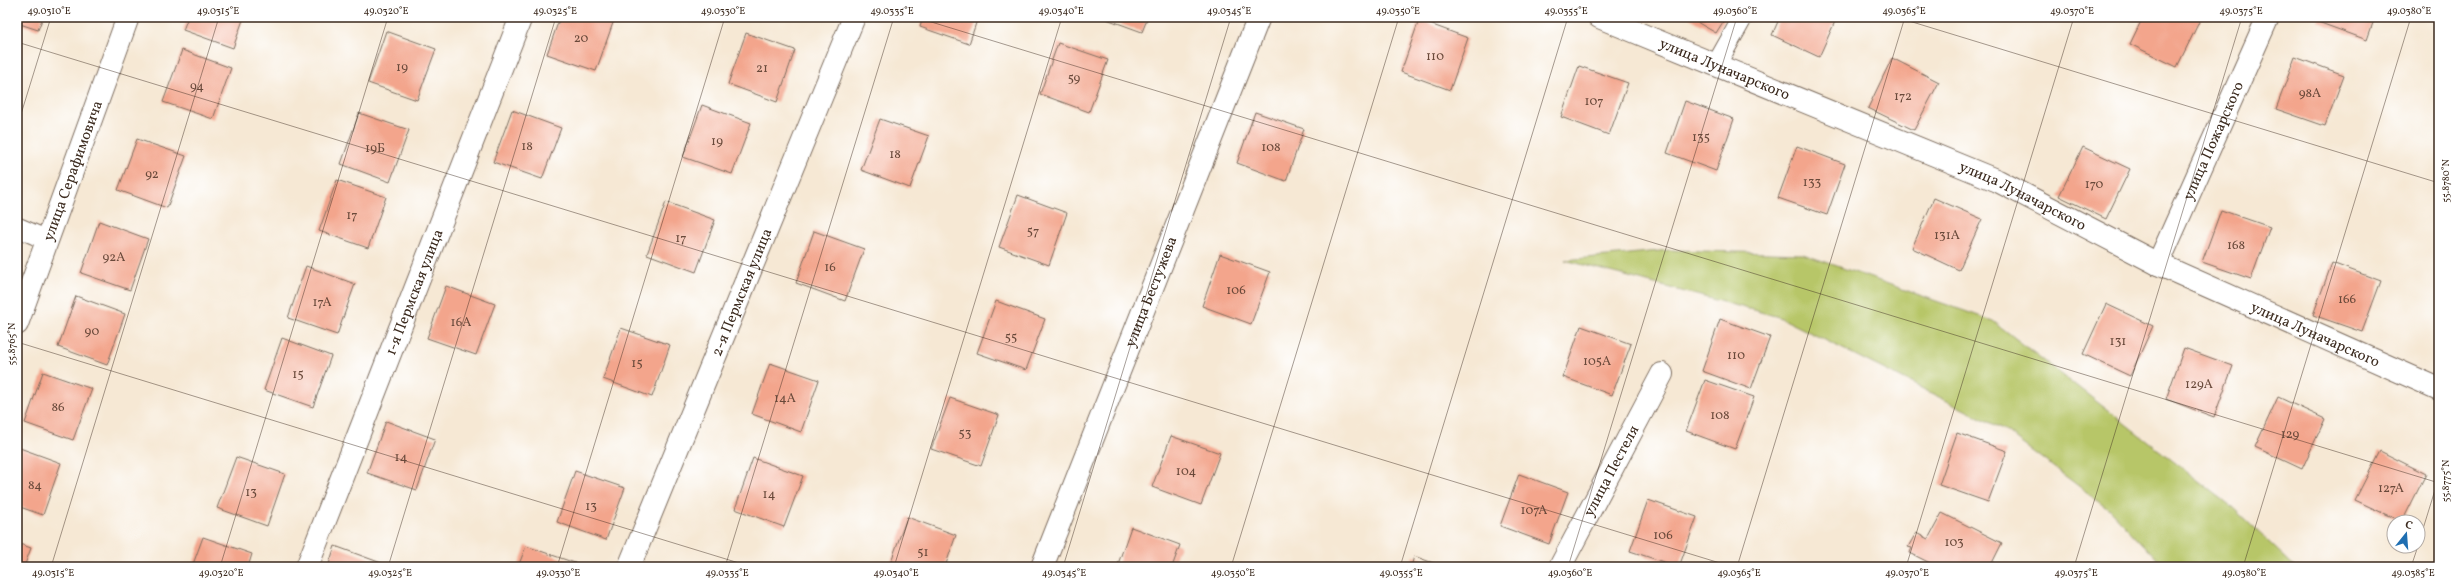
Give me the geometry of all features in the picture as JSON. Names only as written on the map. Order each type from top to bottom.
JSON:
[{"type":"street","name":"улица Серафимовича","points":[[17,324],[128,17]]},
{"type":"street","name":"1-я Пермская улица","points":[[306,567],[521,17]]},
{"type":"street","name":"2-я Пермская улица","points":[[629,567],[854,17]]},
{"type":"street","name":"улица Бестужева","points":[[1042,567],[1259,17]]},
{"type":"street","name":"улица Луначарского","points":[[1599,17],[1998,181],[2158,264],[2439,389]]},
{"type":"street","name":"улица Пожарского","points":[[2158,264],[2268,17]]},
{"type":"street","name":"улица Пестеля","points":[[1560,567],[1662,374]]},
{"type":"lane","points":[[1716,65],[1743,17]]},
{"type":"lane","points":[[17,227],[48,240]]},
{"type":"green space","points":[[1670,250],[1803,254],[1993,321],[2231,506],[2295,567],[2164,567],[2108,508],[2001,428],[1779,317],[1565,260]]},
{"type":"building","points":[[17,17],[43,17],[38,30],[17,23]]},
{"type":"building","points":[[188,17],[244,17],[233,48],[183,30]]},
{"type":"building","points":[[560,17],[607,17],[614,20],[596,71],[547,54]]},
{"type":"building","points":[[923,17],[978,17],[969,44],[920,27]]},
{"type":"building","points":[[1101,17],[1148,17],[1142,32]]},
{"type":"building","points":[[1688,17],[1726,17],[1716,33]]},
{"type":"building","points":[[1780,17],[1837,17],[1819,57],[1772,35]]},
{"type":"building","points":[[2143,17],[2201,18],[2177,67],[2130,44]]},
{"type":"building","points":[[2320,17],[2375,17],[2367,40],[2318,22]]},
{"type":"building","points":[[1419,20],[1468,38],[1450,90],[1401,72]]},
{"type":"building","points":[[386,31],[436,49],[417,100],[368,83]]},
{"type":"building","points":[[746,33],[795,50],[777,102],[728,84]]},
{"type":"building","points":[[1058,43],[1108,60],[1089,112],[1040,94]]},
{"type":"building","points":[[182,50],[231,68],[213,119],[163,102]]},
{"type":"building","points":[[2295,57],[2344,75],[2325,126],[2276,109]]},
{"type":"building","points":[[1892,58],[1939,82],[1914,130],[1868,108]]},
{"type":"building","points":[[1579,66],[1628,83],[1609,135],[1561,117]]},
{"type":"building","points":[[1685,101],[1734,119],[1716,171],[1667,153]]},
{"type":"building","points":[[702,105],[751,123],[732,174],[683,157]]},
{"type":"building","points":[[512,110],[561,128],[542,179],[493,162]]},
{"type":"building","points":[[1255,112],[1304,129],[1286,181],[1237,163]]},
{"type":"building","points":[[359,113],[409,130],[390,182],[341,164]]},
{"type":"building","points":[[880,119],[929,136],[910,188],[861,170]]},
{"type":"building","points":[[137,139],[186,156],[167,208],[118,190]]},
{"type":"building","points":[[1797,146],[1845,164],[1827,215],[1778,198]]},
{"type":"building","points":[[2083,147],[2130,169],[2106,219],[2059,196]]},
{"type":"building","points":[[337,180],[386,197],[368,248],[319,231]]},
{"type":"building","points":[[1018,195],[1067,213],[1049,265],[999,247]]},
{"type":"building","points":[[1934,198],[1982,219],[1959,270],[1912,248]]},
{"type":"building","points":[[666,202],[715,220],[696,272],[647,254]]},
{"type":"building","points":[[2221,210],[2270,227],[2251,279],[2202,262]]},
{"type":"building","points":[[99,221],[148,239],[130,290],[81,273]]},
{"type":"building","points":[[814,231],[864,249],[845,301],[796,283]]},
{"type":"building","points":[[1220,254],[1270,272],[1251,324],[1202,306]]},
{"type":"building","points":[[2332,263],[2381,281],[2362,332],[2313,315]]},
{"type":"building","points":[[306,266],[355,284],[337,335],[288,318]]},
{"type":"building","points":[[446,286],[495,304],[476,355],[427,338]]},
{"type":"building","points":[[76,296],[125,314],[107,365],[58,347]]},
{"type":"building","points":[[996,301],[1045,319],[1026,370],[977,353]]},
{"type":"building","points":[[2106,304],[2153,326],[2130,376],[2083,354]]},
{"type":"building","points":[[1720,319],[1770,337],[1751,389],[1702,371]]},
{"type":"building","points":[[1581,326],[1631,344],[1612,395],[1563,377]]},
{"type":"building","points":[[621,328],[670,345],[652,397],[603,379]]},
{"type":"building","points":[[282,338],[331,356],[313,407],[264,390]]},
{"type":"building","points":[[2184,348],[2233,366],[2214,417],[2166,399]]},
{"type":"building","points":[[770,363],[819,380],[801,432],[752,414]]},
{"type":"building","points":[[43,372],[92,389],[73,440],[25,423]]},
{"type":"building","points":[[1705,380],[1754,397],[1735,449],[1686,431]]},
{"type":"building","points":[[2278,397],[2325,419],[2302,469],[2255,447]]},
{"type":"building","points":[[950,398],[999,415],[981,466],[931,449]]},
{"type":"building","points":[[386,421],[435,439],[417,490],[367,473]]},
{"type":"building","points":[[1957,433],[2007,451],[1988,502],[1939,485]]},
{"type":"building","points":[[1171,436],[1220,453],[1201,505],[1152,487]]},
{"type":"building","points":[[17,447],[61,463],[43,515],[17,506]]},
{"type":"building","points":[[2380,451],[2426,474],[2406,514],[2386,515],[2355,500]]},
{"type":"building","points":[[236,457],[285,474],[267,526],[217,508]]},
{"type":"building","points":[[753,458],[803,476],[784,527],[735,509]]},
{"type":"building","points":[[575,471],[625,488],[606,540],[557,522]]},
{"type":"building","points":[[1519,474],[1568,492],[1549,544],[1500,526]]},
{"type":"building","points":[[1648,500],[1697,517],[1679,567],[1630,551]]},
{"type":"building","points":[[1942,513],[2002,543],[1990,567],[1938,567],[1910,553],[1912,548],[1908,547],[1916,533],[1928,539]]},
{"type":"building","points":[[907,517],[956,535],[945,567],[889,567]]},
{"type":"building","points":[[1131,527],[1180,545],[1172,567],[1117,567]]},
{"type":"building","points":[[203,537],[252,554],[248,567],[192,567]]},
{"type":"building","points":[[17,543],[31,548],[24,567],[17,567]]},
{"type":"building","points":[[335,546],[384,564],[383,567],[328,567]]},
{"type":"building","points":[[526,546],[575,563],[574,567],[518,567]]},
{"type":"building","points":[[1414,556],[1444,567],[1411,567]]}]
